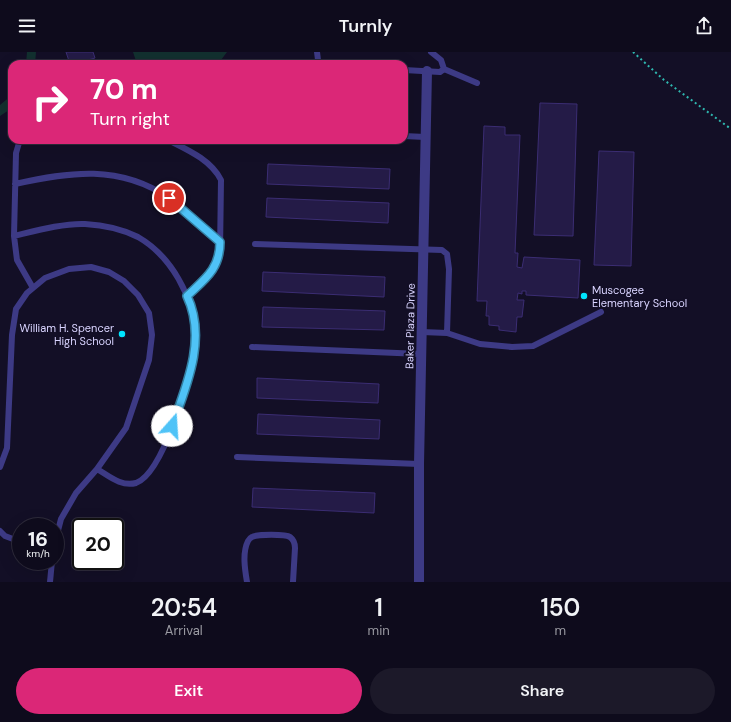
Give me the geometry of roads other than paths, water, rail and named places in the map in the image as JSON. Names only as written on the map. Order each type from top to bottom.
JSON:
[{"type":"street","name":"Baker Plaza Drive","points":[[419,582],[419,464],[427,71]]},
{"type":"lane","points":[[431,52],[441,60],[444,70]]},
{"type":"lane","points":[[408,70],[440,72],[444,70],[477,83]]},
{"type":"lane","points":[[408,136],[425,137]]},
{"type":"lane","points":[[19,144],[16,153],[14,236],[17,260],[33,288]]},
{"type":"lane","points":[[175,144],[208,163],[217,171],[221,180],[220,252],[216,264],[209,275],[187,296]]},
{"type":"lane","points":[[15,184],[69,174],[96,173],[125,177],[149,186],[169,198],[220,242]]},
{"type":"lane","points":[[14,236],[48,228],[84,224],[109,226],[138,237],[157,252],[177,276],[191,305],[195,335],[194,361],[168,438],[146,476],[137,482],[127,484],[119,482],[97,469]]},
{"type":"lane","points":[[255,244],[442,250],[448,254],[449,269],[447,333]]},
{"type":"lane","points":[[0,467],[7,448],[12,335],[16,310],[27,293],[45,278],[68,269],[91,267],[109,272],[124,281],[138,295],[149,313],[152,335],[149,360],[126,428],[97,469],[76,493],[62,518]]},
{"type":"lane","points":[[422,332],[447,333],[480,344],[512,347],[533,346],[601,312]]},
{"type":"lane","points":[[252,347],[421,354]]},
{"type":"lane","points":[[237,457],[419,464]]},
{"type":"lane","points":[[0,531],[5,536],[12,539]]},
{"type":"lane","points":[[247,582],[245,566],[246,546],[248,541],[254,536],[265,535],[287,536],[292,538],[295,543],[293,582]]},
{"type":"lane","points":[[50,582],[51,570]]},
{"type":"place","name":"Muscogee Elementary School","points":[[584,296]]},
{"type":"place","name":"William H. Spencer High School","points":[[122,334]]}]
